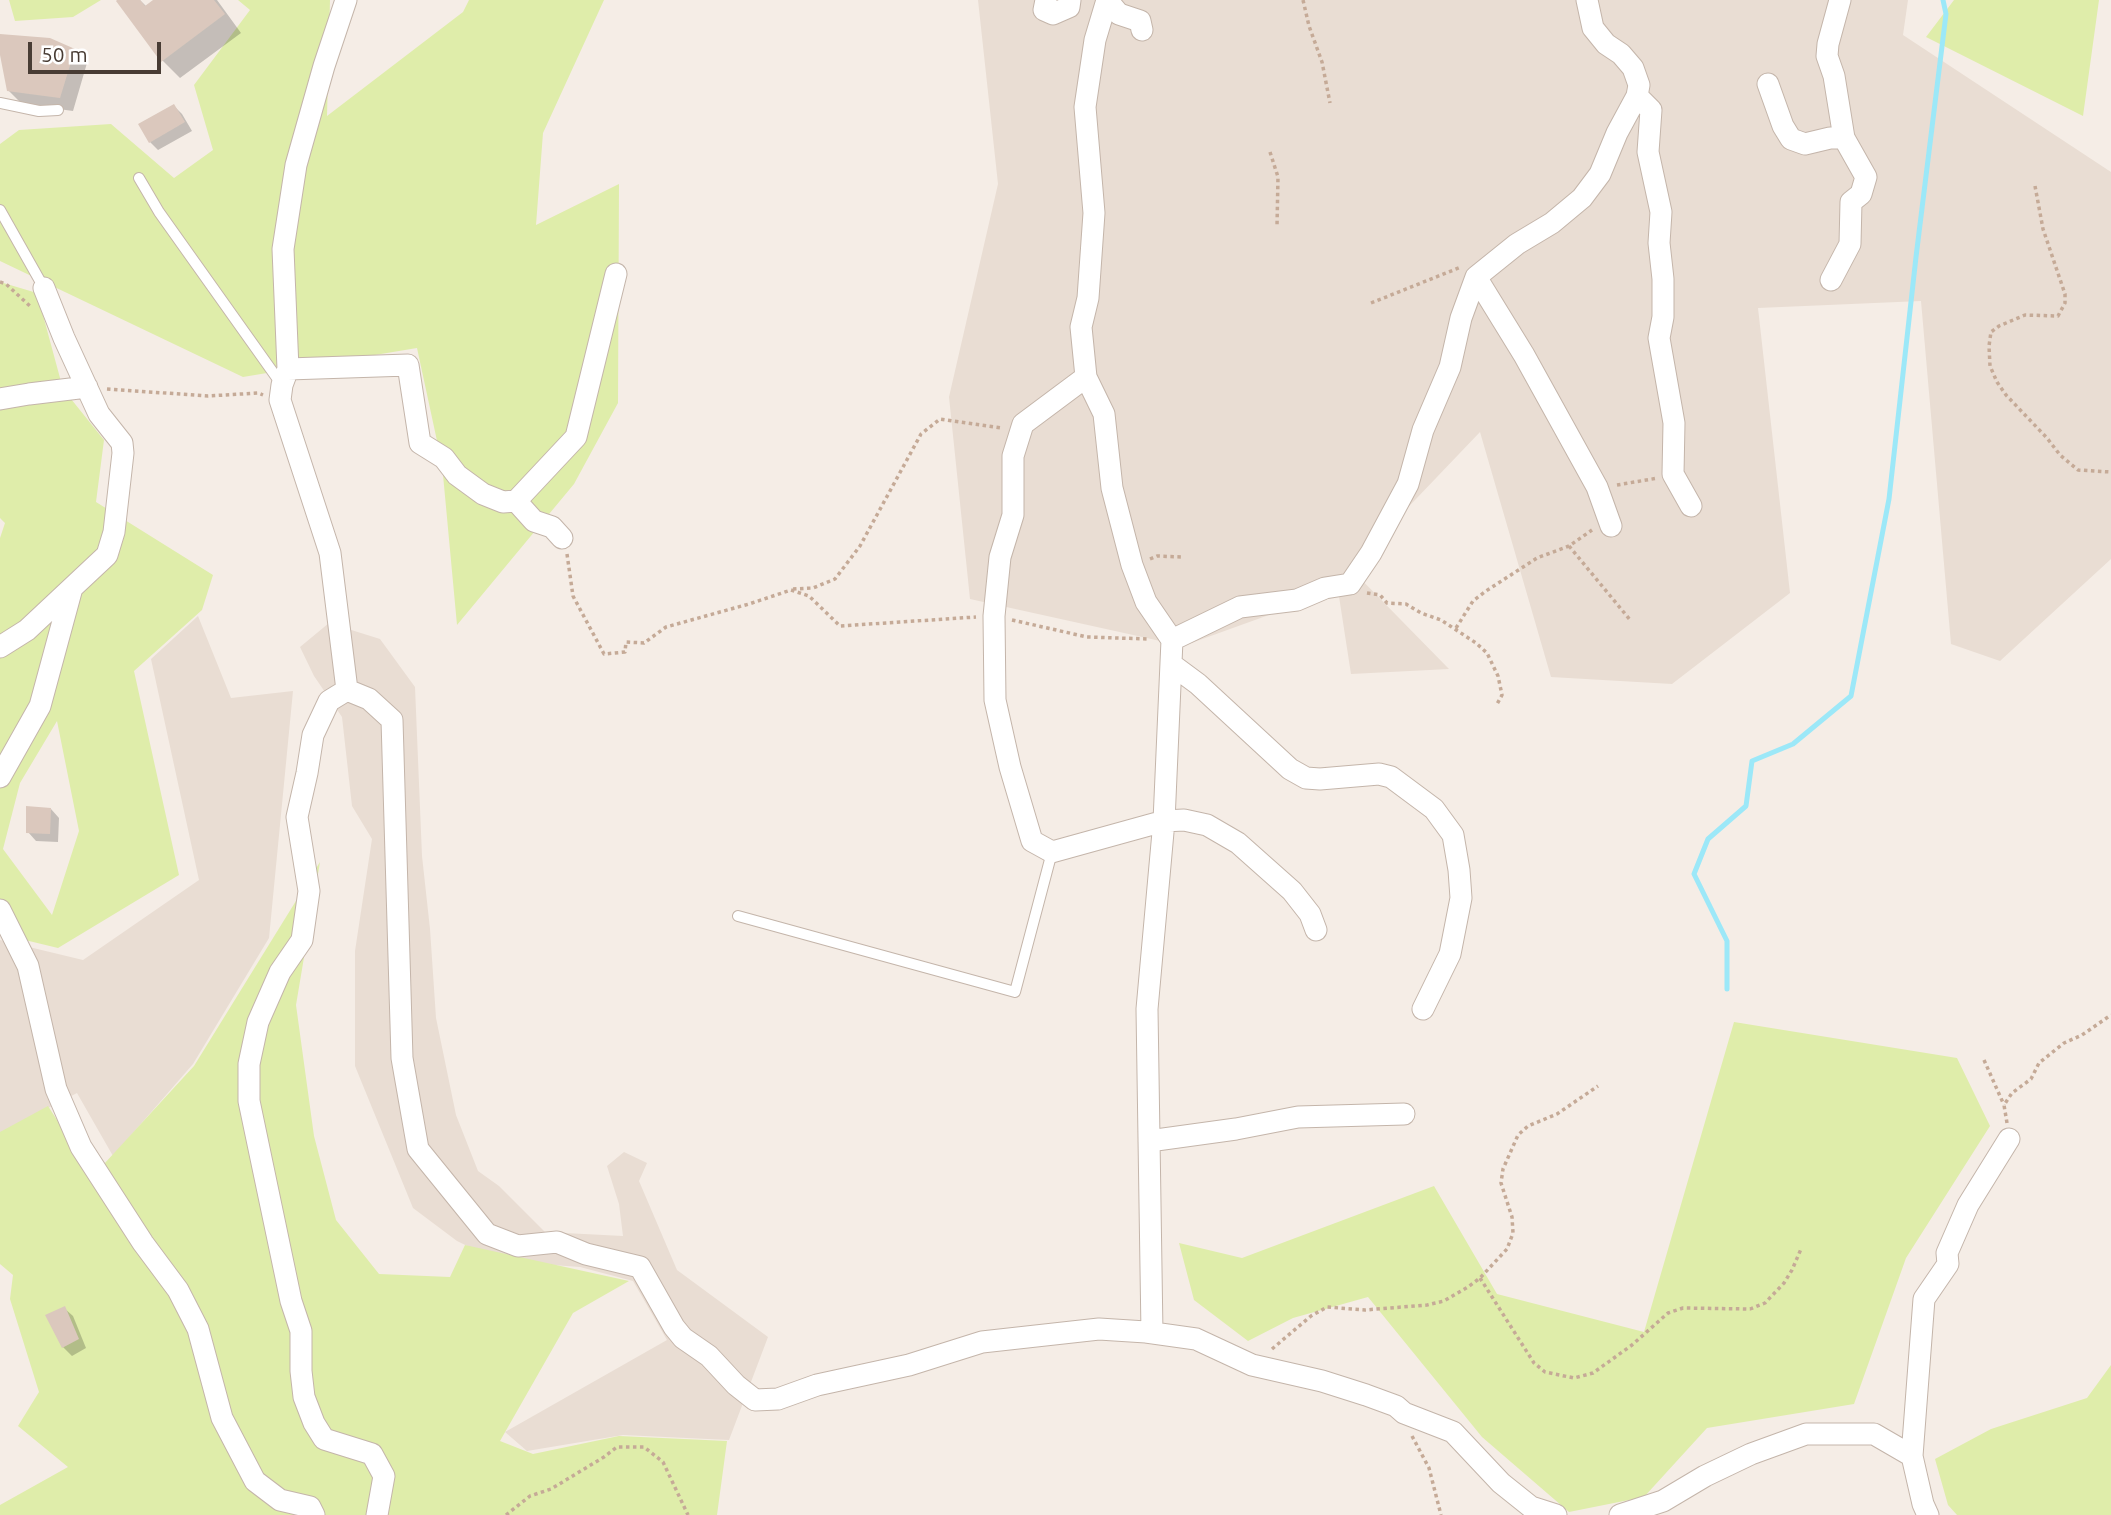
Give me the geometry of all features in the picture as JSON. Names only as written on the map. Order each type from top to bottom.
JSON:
[{"type":"street","points":[[346,0],[296,165],[283,249],[283,385],[330,553],[347,690]]},
{"type":"street","points":[[1046,0],[1044,10],[1053,14],[1069,7],[1070,0]]},
{"type":"street","points":[[1107,0],[1119,14],[1140,21],[1142,30]]},
{"type":"street","points":[[1107,0],[1095,40],[1085,107],[1094,213],[1088,299],[1081,327],[1086,377],[1104,414],[1112,488],[1132,565],[1146,602],[1172,640],[1164,821],[1147,1009],[1152,1333]]},
{"type":"street","points":[[1172,640],[1240,607],[1297,600],[1325,588],[1350,584],[1353,580],[1391,518],[1408,484],[1423,430],[1450,367],[1461,318],[1476,277],[1517,244],[1552,223],[1582,198],[1600,174],[1617,133],[1637,96],[1639,85],[1633,68],[1621,54],[1606,44],[1593,28],[1587,0]]},
{"type":"street","points":[[1831,280],[1850,244],[1851,202],[1861,194],[1866,177],[1844,138],[1834,76],[1827,56],[1840,0]]},
{"type":"street","points":[[1768,84],[1783,126],[1791,139],[1805,144],[1830,138],[1844,138]]},
{"type":"street","points":[[1637,96],[1651,110],[1648,152],[1661,212],[1659,243],[1663,317],[1659,338],[1674,424],[1673,474],[1691,506]]},
{"type":"street","points":[[283,385],[408,365],[420,443],[444,457],[457,475],[483,494],[503,502],[516,501],[576,437],[616,274]]},
{"type":"street","points":[[1476,277],[1524,355],[1597,487],[1611,526]]},
{"type":"street","points":[[0,647],[27,630],[107,555],[114,532],[122,443],[99,414],[44,288]]},
{"type":"street","points":[[1086,377],[1023,424],[1020,430],[1013,456],[1013,515],[1000,557],[994,616],[995,700],[1010,767],[1032,841],[1052,852],[1164,821],[1184,820],[1207,825],[1238,844],[1292,891],[1310,915],[1316,930]]},
{"type":"street","points":[[0,399],[87,387]]},
{"type":"street","points":[[516,501],[534,521],[552,527],[562,538]]},
{"type":"street","points":[[0,777],[40,706],[72,588]]},
{"type":"street","points":[[1171,664],[1198,684],[1290,769],[1307,778],[1379,775],[1391,777],[1434,809],[1453,835],[1461,898],[1450,954],[1423,1009]]},
{"type":"street","points":[[347,690],[369,699],[392,720],[402,1058],[418,1149],[487,1234],[518,1245],[557,1242],[586,1254],[640,1267],[683,1338],[709,1356],[736,1385],[755,1400],[778,1399],[817,1385],[909,1365],[982,1342],[1099,1329],[1196,1339],[1252,1365],[1322,1381],[1396,1406],[1404,1413],[1453,1432],[1501,1483],[1531,1507],[1556,1515]]},
{"type":"street","points":[[347,690],[329,701],[313,735],[297,817],[309,891],[302,940],[280,972],[258,1022],[249,1064],[249,1101],[288,1288],[301,1331],[304,1397],[314,1423],[324,1439],[372,1454],[384,1476],[377,1515]]},
{"type":"street","points":[[0,910],[28,966],[56,1089],[81,1147],[143,1243],[178,1290],[198,1329],[222,1418],[255,1481],[280,1500],[310,1507],[314,1515]]},
{"type":"street","points":[[1149,1141],[1298,1117],[1405,1114]]},
{"type":"street","points":[[1928,1515],[1912,1456],[1924,1299],[1948,1264],[1947,1253],[1968,1205],[2009,1139]]},
{"type":"street","points":[[1620,1515],[1663,1501],[1705,1476],[1751,1454],[1806,1434],[1874,1434],[1912,1456]]},
{"type":"lane","points":[[0,103],[39,111],[58,110]]},
{"type":"lane","points":[[139,178],[159,212],[283,385]]},
{"type":"lane","points":[[0,210],[44,288]]},
{"type":"lane","points":[[738,916],[1015,992],[1052,852]]},
{"type":"path","points":[[1303,0],[1322,62],[1330,103]]},
{"type":"path","points":[[1269,152],[1278,177],[1277,226]]},
{"type":"path","points":[[2035,186],[2043,229],[2066,294],[2066,303],[2058,316],[2025,316],[1991,332],[1990,366],[2006,395],[2060,455],[2078,470],[2111,472]]},
{"type":"path","points":[[1371,303],[1468,264],[1476,277]]},
{"type":"path","points":[[87,387],[208,396],[258,393],[283,385]]},
{"type":"path","points":[[562,538],[573,596],[604,654],[625,652],[626,642],[644,643],[666,627],[790,590],[813,588],[835,579],[860,546],[921,434],[940,418],[1020,430]]},
{"type":"path","points":[[1597,487],[1640,482],[1673,474]]},
{"type":"path","points":[[1455,628],[1473,601],[1486,591],[1537,558],[1569,546],[1595,528],[1611,526]]},
{"type":"path","points":[[1569,546],[1631,621]]},
{"type":"path","points":[[1132,565],[1157,556],[1183,557]]},
{"type":"path","points":[[1353,580],[1362,591],[1373,596],[1380,595],[1387,603],[1406,604],[1441,620],[1476,643],[1487,653],[1498,676],[1502,695],[1496,706]]},
{"type":"path","points":[[790,590],[809,596],[840,626],[994,616],[1087,637],[1172,640]]},
{"type":"path","points":[[2004,1105],[2012,1094],[2031,1079],[2039,1063],[2064,1043],[2111,1014]]},
{"type":"path","points":[[1984,1060],[2004,1105],[2009,1139]]},
{"type":"path","points":[[1252,1365],[1311,1316],[1327,1307],[1365,1310],[1427,1305],[1444,1301],[1480,1278],[1507,1249],[1513,1233],[1512,1217],[1501,1183],[1503,1169],[1518,1135],[1528,1126],[1557,1114],[1598,1086]]},
{"type":"path","points":[[1480,1278],[1534,1363],[1545,1372],[1574,1378],[1593,1373],[1632,1345],[1668,1313],[1683,1308],[1750,1309],[1765,1303],[1784,1283],[1801,1249]]},
{"type":"path","points":[[1396,1406],[1429,1468],[1441,1515]]},
{"type":"path","points":[[506,1515],[530,1496],[551,1489],[617,1447],[644,1447],[663,1462],[688,1515]]},
{"type":"shaded area","points":[[978,0],[1908,0],[1903,35],[2111,172],[2111,559],[2000,661],[1951,644],[1921,301],[1758,308],[1790,593],[1672,684],[1551,677],[1480,432],[1350,568],[1449,669],[1351,674],[1338,590],[1183,646],[970,599],[949,397],[998,184]]},
{"type":"shaded area","points":[[198,616],[231,698],[293,691],[269,938],[193,1064],[113,1156],[77,1093],[0,1133],[0,940],[83,960],[199,880],[151,659]]},
{"type":"shaded area","points":[[329,623],[380,639],[415,687],[422,856],[436,1018],[456,1115],[478,1171],[499,1186],[545,1232],[623,1236],[619,1204],[607,1166],[624,1152],[647,1163],[639,1181],[677,1270],[768,1337],[729,1440],[623,1435],[527,1451],[505,1432],[667,1340],[633,1281],[580,1267],[498,1261],[457,1241],[413,1208],[355,1066],[355,951],[372,839],[352,806],[342,717],[314,676],[300,647]]},
{"type":"green space","points":[[9,0],[101,0],[73,17],[15,21]]},
{"type":"green space","points":[[238,0],[330,0],[327,116],[463,12],[469,0],[604,0],[543,133],[536,225],[619,184],[618,403],[574,484],[457,625],[442,464],[417,348],[243,377],[0,261],[0,144],[19,130],[111,124],[174,178],[213,150],[194,85],[250,10]]},
{"type":"green space","points":[[1954,0],[2099,0],[2083,116],[1926,37]]},
{"type":"green space","points":[[0,282],[37,293],[63,389],[104,440],[96,502],[213,575],[202,610],[134,671],[179,875],[58,948],[0,934],[0,538],[5,523],[0,518]],"holes":[[[57,721],[79,831],[52,915],[3,849],[20,783]]]},
{"type":"green space","points":[[320,862],[296,1005],[314,1136],[336,1220],[379,1274],[450,1277],[465,1245],[629,1281],[573,1313],[500,1441],[533,1454],[619,1436],[727,1441],[717,1515],[0,1515],[0,1505],[68,1467],[18,1426],[39,1392],[10,1299],[13,1275],[0,1264],[0,1132],[48,1106],[93,1176],[194,1066]]},
{"type":"green space","points":[[1734,1022],[1957,1058],[1990,1126],[1906,1258],[1854,1404],[1707,1428],[1644,1497],[1569,1512],[1482,1437],[1368,1297],[1293,1318],[1248,1341],[1194,1300],[1179,1243],[1242,1258],[1434,1186],[1497,1294],[1644,1332]]},
{"type":"green space","points":[[2111,1365],[2111,1515],[1957,1515],[1948,1505],[1935,1459],[1991,1429],[2087,1398]]},
{"type":"building","points":[[117,0],[140,0],[145,6],[153,0],[214,0],[225,14],[161,62]]},
{"type":"building","points":[[0,34],[50,38],[75,49],[60,98],[7,91],[0,55]]},
{"type":"building","points":[[174,104],[185,122],[149,143],[138,124]]},
{"type":"building","points":[[26,806],[51,808],[50,834],[26,833]]},
{"type":"building","points":[[65,1306],[79,1339],[62,1348],[45,1315]]},
{"type":"waterway","points":[[1727,989],[1727,941],[1694,874],[1708,839],[1746,806],[1752,761],[1793,744],[1851,696],[1889,499],[1946,14],[1943,0]]}]
